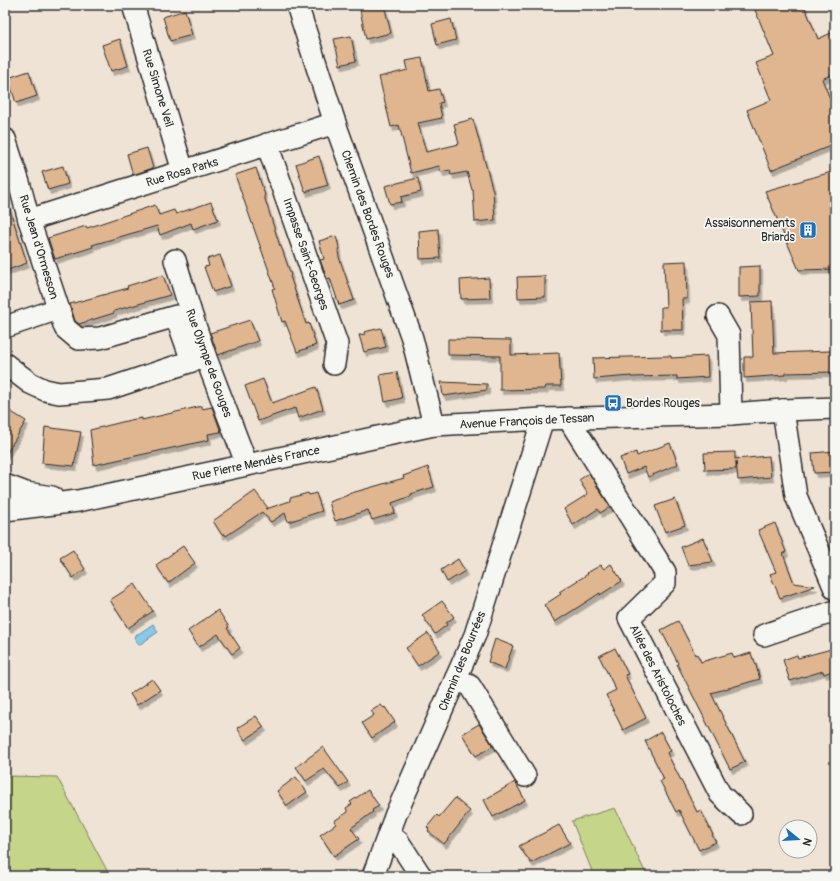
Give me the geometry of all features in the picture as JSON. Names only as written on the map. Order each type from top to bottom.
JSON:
[{"type":"street","name":"Rue Simone Veil","points":[[133,5],[183,171]]},
{"type":"street","name":"Chemin des Bordes Rouges","points":[[297,5],[335,123],[412,338],[434,425]]},
{"type":"street","name":"Rue Rosa Parks","points":[[29,220],[335,123]]},
{"type":"street","name":"Rue Jean d'Ormesson","points":[[5,139],[58,309],[65,328],[78,339]]},
{"type":"street","name":"Impasse Saint-Georges","points":[[268,144],[337,344],[334,364]]},
{"type":"street","name":"Rue Olympe de Gouges","points":[[175,260],[206,358],[247,465]]},
{"type":"street","name":"Rue Jean d'Ormesson","points":[[5,327],[58,309]]},
{"type":"street","name":"Rue Olympe de Gouges","points":[[5,364],[30,383],[45,390],[59,393],[108,389],[192,362],[176,316],[100,338],[78,339]]},
{"type":"street","points":[[718,316],[729,335],[731,414]]},
{"type":"street","name":"Avenue François de Tessan","points":[[434,425],[568,418],[731,414],[835,408]]},
{"type":"street","points":[[784,410],[796,496],[835,589]]},
{"type":"street","name":"Allée des Aristoloches","points":[[568,418],[665,572],[665,583],[629,618],[720,794],[741,814]]},
{"type":"street","name":"Chemin des Bourrées","points":[[374,875],[396,814],[475,635],[542,419]]},
{"type":"street","name":"Rue Pierre Mendès France","points":[[5,510],[78,501],[434,425]]},
{"type":"street","name":"Rue Pierre Mendès France","points":[[5,485],[26,493],[78,501]]},
{"type":"street","points":[[764,635],[835,611]]},
{"type":"street","points":[[456,678],[470,686],[525,776]]},
{"type":"street","points":[[388,837],[398,841],[421,876]]},
{"type":"green space","points":[[5,776],[57,777],[110,876],[5,876]]},
{"type":"green space","points":[[615,808],[647,876],[594,876],[572,821]]},
{"type":"water","points":[[153,624],[158,632],[139,645],[134,637]]},
{"type":"building","points":[[359,5],[384,5],[391,33],[366,39]]},
{"type":"building","points":[[753,5],[804,5],[818,39],[831,33],[835,42],[835,73],[822,79],[835,111],[835,144],[771,170],[747,110],[771,100],[756,63],[774,56]]},
{"type":"building","points":[[185,10],[192,35],[170,41],[163,17]]},
{"type":"building","points":[[451,19],[456,40],[437,45],[432,24]]},
{"type":"building","points":[[351,36],[356,61],[340,65],[334,39]]},
{"type":"building","points":[[120,39],[128,66],[111,71],[102,45]]},
{"type":"building","points":[[422,58],[429,91],[439,89],[443,102],[439,103],[442,118],[418,123],[426,152],[459,144],[454,124],[473,119],[493,191],[495,220],[475,222],[473,190],[467,172],[451,175],[450,170],[441,172],[439,166],[411,173],[399,125],[391,127],[379,77],[408,70],[406,61]]},
{"type":"building","points":[[29,71],[37,96],[16,103],[8,78]]},
{"type":"building","points":[[147,148],[153,168],[133,175],[127,154]]},
{"type":"building","points":[[319,156],[328,185],[305,192],[296,164]]},
{"type":"building","points":[[63,166],[68,184],[48,190],[42,172]]},
{"type":"building","points":[[256,168],[306,324],[309,323],[316,345],[297,352],[285,321],[282,322],[272,289],[275,288],[235,175]]},
{"type":"building","name":"Assaisonnements Briards","points":[[835,171],[835,269],[799,270],[765,191]]},
{"type":"building","points":[[418,178],[421,192],[401,197],[402,202],[390,204],[385,186]]},
{"type":"building","points":[[211,202],[218,220],[193,229],[191,223],[160,235],[157,226],[92,245],[93,247],[55,259],[48,238],[86,226],[87,228],[155,205],[159,215],[174,210],[176,214]]},
{"type":"building","points":[[5,204],[8,204],[27,263],[5,271]]},
{"type":"building","points":[[438,229],[440,258],[420,259],[419,231]]},
{"type":"building","points":[[336,236],[339,247],[339,257],[354,300],[339,305],[330,278],[327,279],[320,260],[324,259],[319,241]]},
{"type":"building","points":[[220,255],[231,286],[213,292],[204,267],[209,266],[207,259]]},
{"type":"building","points":[[686,261],[687,299],[682,299],[683,330],[661,330],[661,307],[666,307],[664,262]]},
{"type":"building","points":[[760,266],[760,296],[739,297],[739,267]]},
{"type":"building","points":[[163,275],[170,295],[114,311],[114,313],[79,324],[75,321],[70,304],[128,288],[127,286]]},
{"type":"building","points":[[545,276],[545,297],[518,298],[517,277]]},
{"type":"building","points":[[489,278],[490,298],[461,299],[460,280]]},
{"type":"building","points":[[772,301],[774,353],[830,351],[835,363],[835,372],[785,373],[785,375],[744,378],[744,357],[753,357],[751,302]]},
{"type":"building","points":[[250,320],[258,341],[218,355],[210,333]]},
{"type":"building","points":[[381,328],[386,347],[364,352],[359,335],[365,334],[364,332]]},
{"type":"building","points":[[448,339],[511,340],[511,355],[559,353],[561,386],[546,386],[545,389],[500,390],[500,356],[448,355]]},
{"type":"building","points":[[671,356],[671,358],[707,356],[708,377],[677,379],[677,376],[631,376],[594,379],[593,358]]},
{"type":"building","points":[[397,372],[402,398],[385,402],[380,375]]},
{"type":"building","points":[[263,379],[272,403],[316,387],[323,409],[298,418],[295,408],[258,421],[245,386]]},
{"type":"building","points":[[441,382],[487,384],[487,390],[443,396]]},
{"type":"building","points":[[202,406],[202,409],[212,407],[221,432],[208,434],[209,440],[94,465],[90,430],[130,420],[142,418],[142,420]]},
{"type":"building","points":[[5,408],[26,421],[5,456]]},
{"type":"building","points":[[45,427],[81,432],[74,466],[42,463]]},
{"type":"building","points":[[670,443],[678,464],[648,477],[644,467],[626,474],[620,458],[636,452],[637,456]]},
{"type":"building","points":[[835,451],[835,472],[814,473],[812,453]]},
{"type":"building","points":[[735,452],[735,459],[769,456],[771,477],[738,480],[736,461],[736,469],[705,470],[704,453]]},
{"type":"building","points":[[428,467],[434,487],[411,494],[411,496],[392,503],[395,513],[372,520],[368,510],[335,521],[329,502],[348,494],[404,478],[403,476]]},
{"type":"building","points":[[589,473],[610,507],[600,513],[598,509],[573,525],[564,509],[588,494],[579,480]]},
{"type":"building","points":[[255,491],[268,508],[266,509],[290,501],[290,498],[308,493],[309,495],[316,493],[322,511],[288,522],[285,513],[271,522],[262,512],[226,536],[224,533],[222,535],[213,521]]},
{"type":"building","points":[[675,499],[685,525],[665,532],[655,506]]},
{"type":"building","points":[[775,523],[786,552],[783,554],[794,583],[815,586],[780,598],[770,574],[776,572],[758,530]]},
{"type":"building","points":[[703,538],[713,562],[688,565],[681,547]]},
{"type":"building","points":[[183,546],[195,563],[168,583],[156,565]]},
{"type":"building","points":[[73,550],[85,569],[73,578],[60,558]]},
{"type":"building","points":[[458,559],[465,571],[447,582],[441,570]]},
{"type":"building","points":[[611,564],[622,581],[600,595],[600,593],[555,622],[544,605],[561,594],[559,592],[588,574],[587,573],[601,565],[604,569]]},
{"type":"building","points":[[135,584],[153,611],[128,628],[110,600]]},
{"type":"building","points":[[442,601],[454,617],[446,623],[447,625],[435,634],[422,615]]},
{"type":"building","points":[[218,610],[229,627],[227,628],[240,648],[232,654],[218,634],[199,647],[188,631]]},
{"type":"building","points":[[678,621],[695,655],[697,654],[701,662],[732,653],[734,658],[751,653],[754,659],[760,679],[711,693],[745,762],[730,769],[661,630]]},
{"type":"building","points":[[428,633],[440,651],[418,666],[406,648]]},
{"type":"building","points":[[495,639],[513,646],[505,669],[488,662]]},
{"type":"building","points":[[615,648],[628,674],[625,675],[646,718],[623,730],[606,695],[616,690],[599,656]]},
{"type":"building","points":[[835,648],[835,670],[824,674],[823,671],[790,681],[783,660],[797,655],[798,658]]},
{"type":"building","points":[[152,679],[160,690],[137,705],[130,694]]},
{"type":"building","points":[[381,705],[384,708],[385,707],[395,722],[372,738],[362,723],[374,715],[371,711]]},
{"type":"building","points":[[256,716],[264,727],[245,740],[237,728]]},
{"type":"building","points":[[479,724],[493,746],[476,756],[462,734]]},
{"type":"building","points":[[661,732],[671,751],[667,753],[697,812],[701,810],[716,842],[699,850],[679,810],[676,812],[660,781],[664,779],[645,741]]},
{"type":"building","points":[[323,747],[348,782],[340,788],[324,769],[306,781],[296,767]]},
{"type":"building","points":[[296,777],[307,792],[287,806],[277,791]]},
{"type":"building","points":[[515,782],[525,800],[493,817],[484,800]]},
{"type":"building","points":[[368,790],[379,806],[351,828],[359,839],[334,856],[320,835],[336,824],[334,821],[348,812],[346,808],[352,804],[350,802]]},
{"type":"building","points":[[455,798],[470,811],[444,844],[428,831],[429,829],[427,827],[437,815],[439,817]]},
{"type":"building","points":[[559,825],[570,843],[531,863],[519,846]]},
{"type":"place","name":"Assaisonnements Briards","points":[[808,230]]},
{"type":"place","name":"Bordes Rouges","points":[[613,403]]}]
